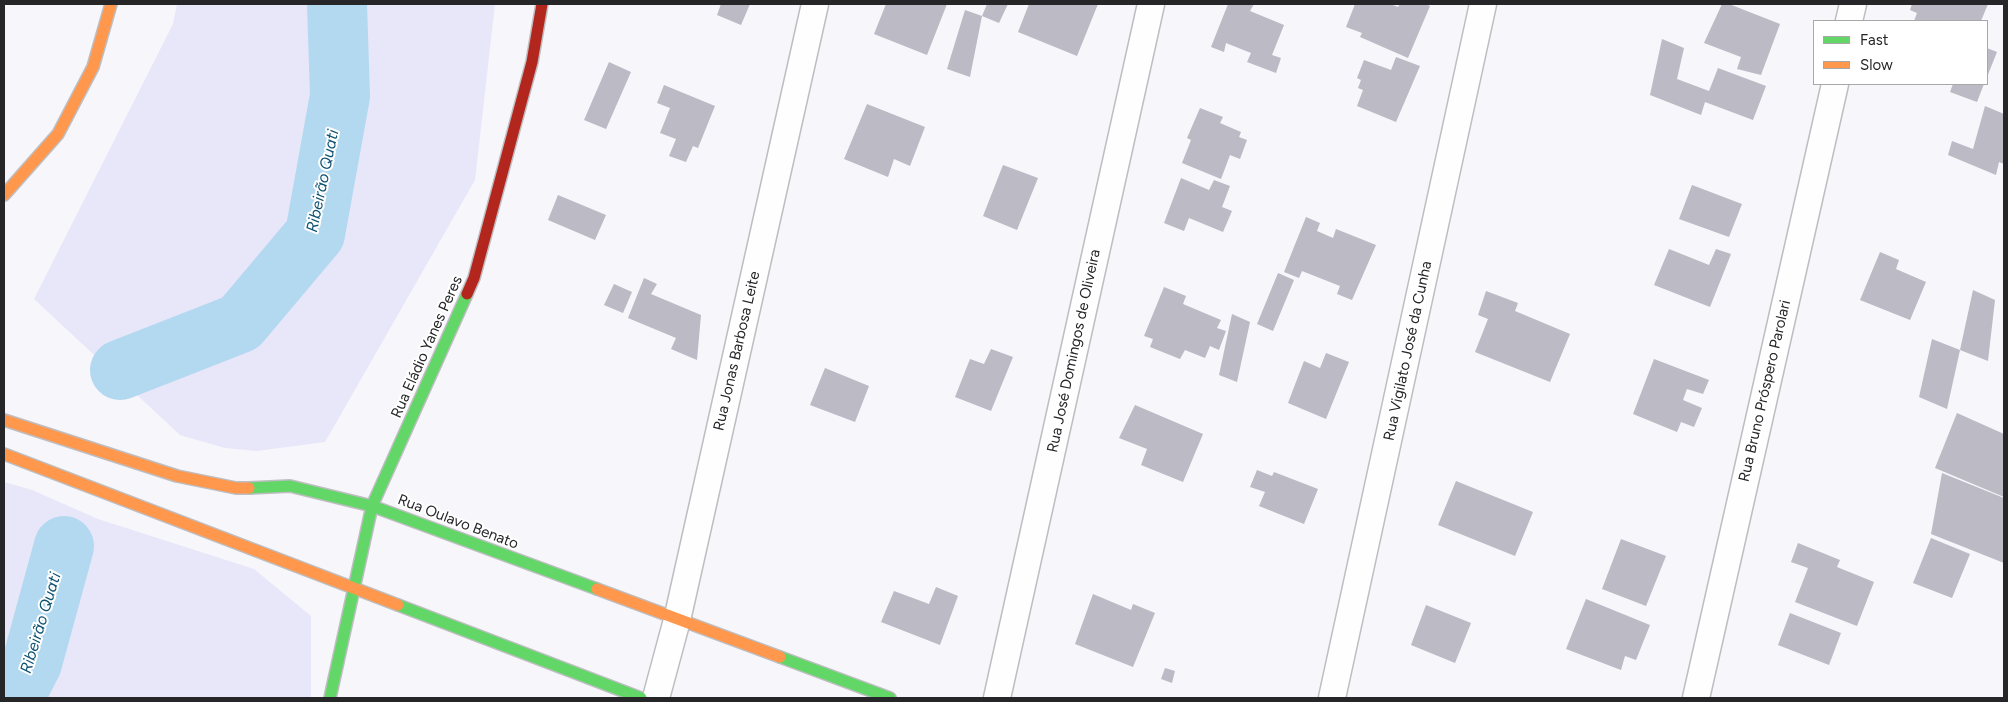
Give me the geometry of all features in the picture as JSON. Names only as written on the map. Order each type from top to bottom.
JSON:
[{"type":"street","points":[[4,195],[58,134],[93,67],[111,4]]},
{"type":"street","name":"Rua Eládio Yanes Peres","points":[[330,698],[372,506],[474,278],[532,62],[542,4]]},
{"type":"street","name":"Rua Jonas Barbosa Leite","points":[[656,698],[677,620],[815,4]]},
{"type":"street","name":"Rua José Domingos de Oliveira","points":[[997,698],[1151,4]]},
{"type":"street","name":"Rua Vigilato José da Cunha","points":[[1332,698],[1483,4]]},
{"type":"street","points":[[1849,20],[1853,4]]},
{"type":"street","name":"Rua Bruno Próspero Parolari","points":[[1696,698],[1834,85]]},
{"type":"street","name":"Rua Oulavo Benato","points":[[4,420],[177,476],[236,488],[290,486],[372,506],[890,698]]},
{"type":"street","points":[[4,454],[641,698]]},
{"type":"shaded area","points":[[177,4],[495,4],[475,180],[325,442],[257,451],[225,448],[180,435],[34,299],[173,24]]},
{"type":"shaded area","points":[[4,482],[32,490],[98,519],[254,569],[311,616],[311,698],[4,698]]},
{"type":"building","points":[[721,4],[750,4],[741,25],[717,15]]},
{"type":"building","points":[[886,4],[947,4],[927,55],[874,34]]},
{"type":"building","points":[[987,4],[1008,4],[999,23],[982,16]]},
{"type":"building","points":[[1029,4],[1098,4],[1077,56],[1018,32]]},
{"type":"building","points":[[1228,4],[1254,4],[1250,11],[1284,25],[1272,55],[1281,58],[1276,73],[1247,62],[1251,53],[1226,43],[1224,52],[1211,47]]},
{"type":"building","points":[[1355,4],[1390,4],[1398,7],[1400,4],[1425,4],[1430,6],[1408,58],[1360,37],[1362,33],[1346,27]]},
{"type":"building","points":[[1722,4],[1729,4],[1780,24],[1761,75],[1737,69],[1741,57],[1704,43]]},
{"type":"building","points":[[1912,4],[1988,4],[1981,20],[1914,20],[1917,13],[1910,10]]},
{"type":"building","points":[[965,10],[982,16],[970,77],[947,69]]},
{"type":"building","points":[[1662,39],[1684,48],[1677,79],[1709,91],[1718,68],[1766,86],[1753,120],[1705,102],[1701,115],[1650,95]]},
{"type":"building","points":[[1988,48],[1997,52],[1988,74]]},
{"type":"building","points":[[1396,57],[1420,66],[1396,122],[1357,106],[1363,90],[1358,88],[1361,80],[1357,78],[1364,60],[1391,70]]},
{"type":"building","points":[[609,62],[631,72],[606,129],[584,120]]},
{"type":"building","points":[[664,85],[715,106],[698,148],[693,146],[686,162],[669,156],[676,139],[660,133],[670,108],[657,103]]},
{"type":"building","points":[[1953,85],[1984,85],[1977,102],[1950,92]]},
{"type":"building","points":[[867,104],[925,127],[910,166],[894,159],[888,177],[844,159]]},
{"type":"building","points":[[1985,106],[2004,114],[2004,164],[1999,162],[1996,175],[1948,155],[1952,141],[1973,149]]},
{"type":"building","points":[[1200,108],[1223,117],[1220,123],[1241,132],[1239,137],[1247,140],[1240,159],[1230,155],[1221,179],[1182,163],[1191,140],[1187,138]]},
{"type":"building","points":[[1003,165],[1038,178],[1017,230],[983,216]]},
{"type":"building","points":[[1181,178],[1209,190],[1214,180],[1230,186],[1222,207],[1232,211],[1223,232],[1189,218],[1184,231],[1164,223]]},
{"type":"building","points":[[1692,185],[1742,204],[1729,237],[1679,219]]},
{"type":"building","points":[[558,195],[606,215],[595,240],[548,220]]},
{"type":"building","points":[[1306,217],[1320,223],[1317,231],[1333,238],[1336,229],[1376,245],[1352,300],[1337,294],[1340,286],[1302,271],[1299,278],[1284,272]]},
{"type":"building","points":[[1669,249],[1709,265],[1716,249],[1731,254],[1710,307],[1654,285]]},
{"type":"building","points":[[1880,252],[1899,260],[1896,269],[1926,282],[1910,320],[1860,300]]},
{"type":"building","points":[[1278,273],[1294,280],[1273,331],[1257,324]]},
{"type":"building","points":[[644,278],[657,284],[651,294],[701,315],[697,360],[671,349],[676,338],[628,318]]},
{"type":"building","points":[[614,284],[632,292],[623,313],[604,305]]},
{"type":"building","points":[[1164,287],[1186,296],[1183,304],[1221,320],[1217,328],[1226,331],[1219,350],[1210,346],[1205,358],[1185,350],[1180,359],[1150,347],[1153,339],[1144,336]]},
{"type":"building","points":[[1973,290],[1995,300],[1988,361],[1960,350]]},
{"type":"building","points":[[1486,291],[1518,303],[1515,311],[1570,334],[1550,382],[1475,352],[1488,319],[1478,315]]},
{"type":"building","points":[[1232,314],[1250,322],[1237,382],[1219,375]]},
{"type":"building","points":[[1932,339],[1960,350],[1947,409],[1919,397]]},
{"type":"building","points":[[991,349],[1013,357],[991,411],[955,397],[970,359],[984,364]]},
{"type":"building","points":[[1326,353],[1349,362],[1326,419],[1288,403],[1304,361],[1320,368]]},
{"type":"building","points":[[1654,359],[1709,380],[1703,394],[1687,389],[1683,400],[1702,408],[1694,427],[1681,422],[1677,432],[1633,414]]},
{"type":"building","points":[[825,368],[869,386],[855,422],[810,405]]},
{"type":"building","points":[[1135,405],[1203,434],[1183,482],[1141,465],[1147,449],[1119,438]]},
{"type":"building","points":[[1957,413],[2004,434],[2004,497],[1935,468]]},
{"type":"building","points":[[1257,470],[1272,476],[1274,472],[1318,489],[1304,524],[1259,506],[1265,492],[1250,487]]},
{"type":"building","points":[[1942,473],[2004,498],[2004,563],[1931,534]]},
{"type":"building","points":[[1456,481],[1533,512],[1515,556],[1438,525]]},
{"type":"building","points":[[1931,538],[1970,554],[1952,598],[1913,583]]},
{"type":"building","points":[[1621,539],[1666,556],[1646,606],[1602,589]]},
{"type":"building","points":[[1798,543],[1840,560],[1837,567],[1874,582],[1857,626],[1795,602],[1808,568],[1791,562]]},
{"type":"building","points":[[936,587],[958,596],[940,645],[881,622],[894,591],[929,604]]},
{"type":"building","points":[[1093,594],[1131,610],[1133,604],[1155,613],[1133,667],[1075,644]]},
{"type":"building","points":[[1586,599],[1650,625],[1636,660],[1625,656],[1621,670],[1566,649]]},
{"type":"building","points":[[1426,605],[1471,623],[1455,663],[1411,645]]},
{"type":"building","points":[[1790,613],[1841,633],[1829,665],[1778,645]]},
{"type":"building","points":[[1165,668],[1175,671],[1172,683],[1161,679]]},
{"type":"waterway","name":"Ribeirão Quati","points":[[120,370],[240,323],[315,234],[340,96],[337,4]]},
{"type":"waterway","name":"Ribeirão Quati","points":[[14,698],[32,663],[64,546]]},
{"type":"traffic: fast","points":[[330,698],[372,506],[467,294]]},
{"type":"traffic: fast","points":[[249,488],[290,486],[372,506],[597,589]]},
{"type":"traffic: fast","points":[[398,605],[641,698]]},
{"type":"traffic: fast","points":[[780,657],[890,698]]},
{"type":"traffic: slow","points":[[4,195],[58,134],[93,67],[111,4]]},
{"type":"traffic: slow","points":[[4,420],[177,476],[236,488],[249,488]]},
{"type":"traffic: slow","points":[[4,454],[398,605]]},
{"type":"traffic: slow","points":[[597,589],[780,657]]},
{"type":"traffic: jam","points":[[467,294],[474,278],[532,62],[542,4]]}]
